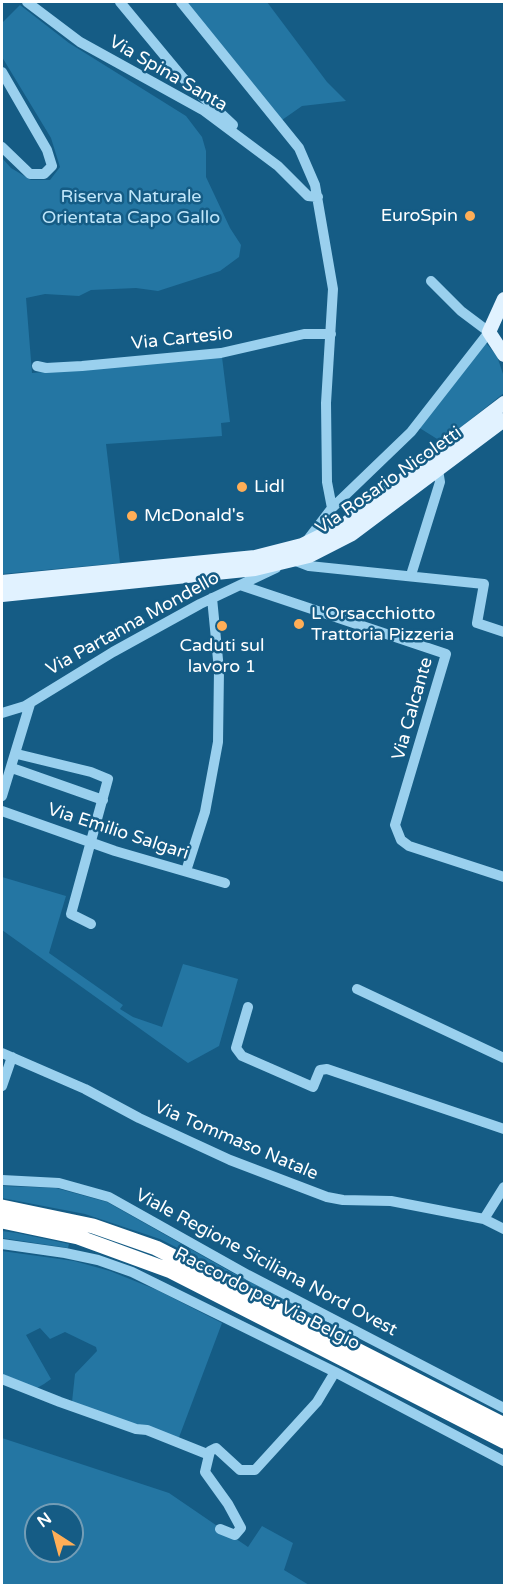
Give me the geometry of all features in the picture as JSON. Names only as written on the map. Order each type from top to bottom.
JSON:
[{"type":"highway","name":"Raccordo per Via Belgio","points":[[2,1207],[93,1226],[156,1248],[504,1425]]},
{"type":"highway","name":"Raccordo per Via Belgio","points":[[2,1221],[78,1237],[130,1254],[226,1299],[504,1441]]},
{"type":"highway","points":[[372,1374],[504,1447]]},
{"type":"main road","points":[[504,299],[500,322],[489,332],[504,355]]},
{"type":"main road","name":"Via Rosario Nicoletti","points":[[112,578],[255,556],[302,545],[345,524],[504,404]]},
{"type":"main road","name":"Via Rosario Nicoletti","points":[[2,582],[74,581],[216,573],[289,562],[322,551],[352,534],[504,420]]},
{"type":"main road","name":"Via Rosario Nicoletti","points":[[2,595],[74,581]]},
{"type":"street","name":"Via Spina Santa","points":[[27,2],[80,42],[203,110],[278,166],[308,196],[318,198]]},
{"type":"street","points":[[120,2],[183,78],[235,127],[237,136]]},
{"type":"street","name":"Via Spina Santa","points":[[181,2],[299,148],[310,170],[318,198],[332,280],[326,403],[327,482],[332,508]]},
{"type":"street","points":[[2,72],[47,150],[52,166],[44,174],[30,174],[2,147]]},
{"type":"street","points":[[302,545],[332,508],[411,432],[489,332],[460,311],[431,281]]},
{"type":"street","name":"Via Cartesio","points":[[36,366],[46,368],[82,366],[221,353],[304,334],[331,334]]},
{"type":"street","points":[[411,575],[440,482],[438,470]]},
{"type":"street","points":[[289,562],[484,584],[477,622],[504,632]]},
{"type":"street","name":"Via Partanna Mondello","points":[[2,713],[30,704],[113,652],[216,596],[289,562]]},
{"type":"street","points":[[186,871],[205,812],[218,742],[219,670],[216,596],[224,582],[216,573]]},
{"type":"street","name":"Via Calcante","points":[[240,585],[446,654],[395,825],[401,840],[409,846],[504,877]]},
{"type":"street","points":[[2,796],[17,754],[30,704]]},
{"type":"street","points":[[17,754],[91,772],[108,779],[71,914],[91,924]]},
{"type":"street","points":[[12,768],[103,800]]},
{"type":"street","name":"Via Emilio Salgari","points":[[2,811],[92,843],[225,883]]},
{"type":"street","points":[[357,989],[504,1058]]},
{"type":"street","points":[[248,1008],[236,1044],[238,1053],[313,1087],[318,1072],[327,1069],[504,1129]]},
{"type":"street","points":[[2,1086],[7,1055]]},
{"type":"street","name":"Via Tommaso Natale","points":[[7,1055],[76,1085],[230,1160],[327,1197],[391,1202],[484,1219],[504,1227]]},
{"type":"street","name":"Viale Regione Siciliana Nord Ovest","points":[[2,1179],[59,1183],[109,1197],[258,1280],[504,1408]]},
{"type":"street","points":[[484,1219],[504,1187]]},
{"type":"street","points":[[2,1244],[76,1255],[132,1272],[335,1372],[504,1461]]},
{"type":"street","points":[[220,1529],[235,1535],[241,1528],[228,1504],[205,1472],[207,1454],[216,1448],[237,1469],[247,1472],[255,1470],[317,1402],[335,1372]]},
{"type":"street","points":[[2,1379],[121,1423],[147,1430],[207,1454]]},
{"type":"green space","points":[[185,2],[267,2],[327,82],[346,101],[302,106],[282,120]]},
{"type":"green space","name":"Riserva Naturale Orientata Capo Gallo","points":[[20,5],[69,43],[186,116],[202,137],[206,151],[206,177],[230,228],[241,245],[239,257],[220,271],[158,291],[136,288],[91,290],[79,296],[45,294],[26,298],[32,373],[222,357],[230,422],[221,423],[222,436],[106,444],[120,563],[2,574],[2,158],[11,168],[31,180],[50,180],[60,167],[51,138],[2,57],[2,23]]},
{"type":"green space","points":[[486,343],[497,356],[504,377],[504,393],[442,442],[418,427]]},
{"type":"green space","points":[[2,877],[66,896],[49,953],[123,1005],[120,1009],[133,1017],[162,1027],[183,964],[238,979],[219,1046],[188,1063],[2,930]]},
{"type":"green space","points":[[2,1186],[56,1188],[107,1202],[233,1273],[349,1333],[348,1335],[160,1239],[85,1214],[2,1198]]},
{"type":"green space","points":[[2,1231],[69,1244],[68,1248],[2,1238]]},
{"type":"green space","points":[[2,1251],[74,1261],[110,1271],[157,1290],[222,1323],[178,1440],[72,1402],[75,1374],[97,1351],[96,1347],[65,1332],[50,1339],[40,1328],[26,1335],[51,1379],[44,1384],[37,1388],[2,1374]]},
{"type":"green space","points":[[2,1438],[169,1493],[248,1547],[262,1526],[293,1543],[284,1570],[309,1585],[2,1585]]},
{"type":"place","name":"EuroSpin","points":[[470,216]]},
{"type":"place","name":"Lidl","points":[[242,487]]},
{"type":"place","name":"McDonald's","points":[[132,516]]},
{"type":"place","name":"L'Orsacchiotto Trattoria Pizzeria","points":[[299,624]]},
{"type":"place","name":"Caduti sul lavoro 1","points":[[222,626]]}]
